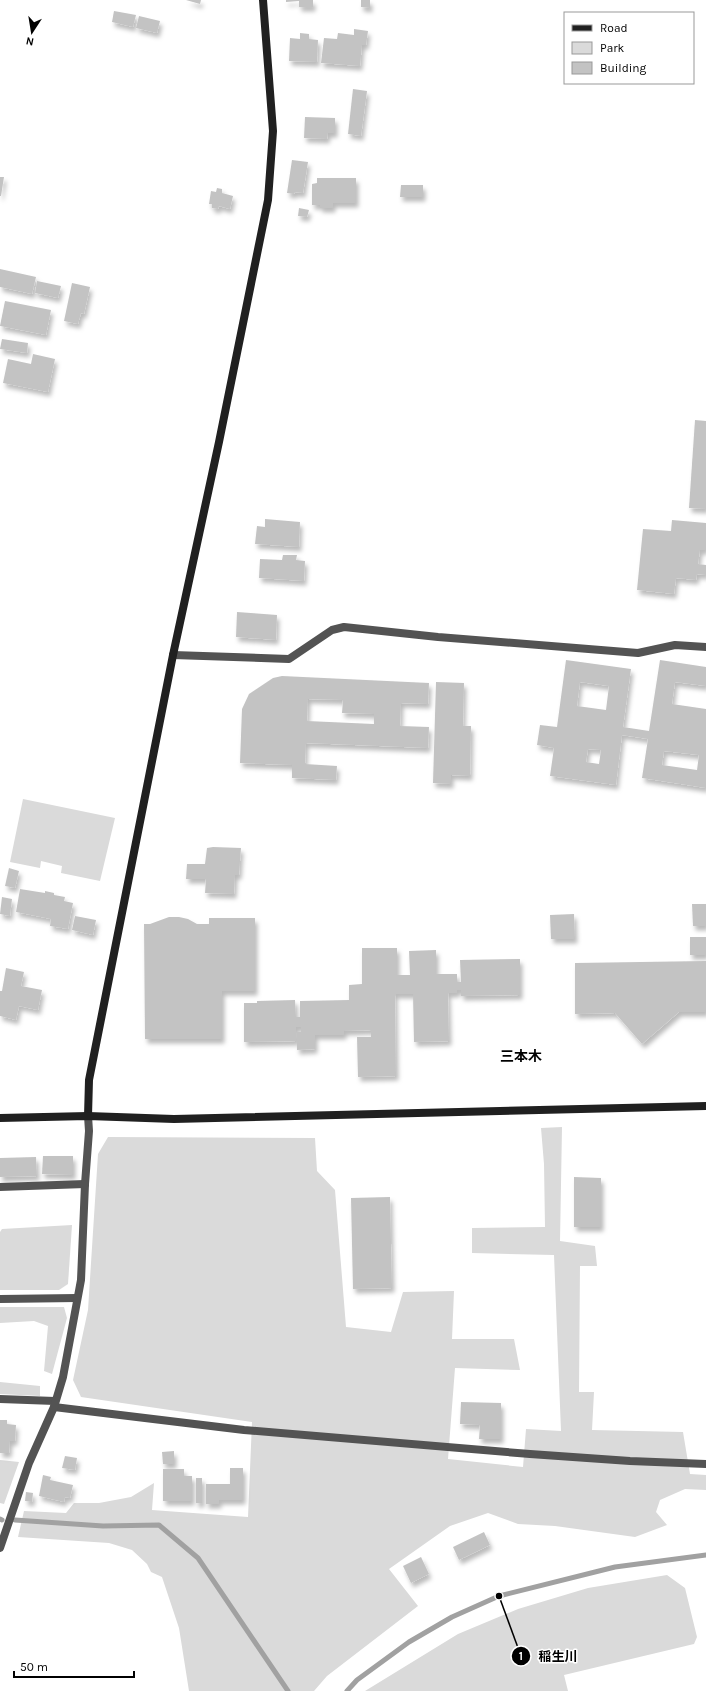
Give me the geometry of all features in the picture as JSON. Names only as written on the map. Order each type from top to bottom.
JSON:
[{"type":"street","points":[[0,1548],[29,1463],[55,1404],[63,1377],[81,1280],[89,1130],[89,1080],[173,655],[219,442],[268,200],[273,131],[263,0]]},
{"type":"street","points":[[173,655],[289,660],[332,630],[344,627],[438,637],[638,653],[675,645],[706,647]]},
{"type":"street","points":[[0,1118],[88,1116],[174,1119],[706,1106]]},
{"type":"street","points":[[0,1187],[85,1184]]},
{"type":"street","points":[[0,1299],[77,1298]]},
{"type":"street","points":[[0,1399],[55,1404],[244,1430],[530,1454],[630,1461],[706,1464]]},
{"type":"green space","points":[[23,799],[115,818],[100,881],[61,873],[62,866],[41,861],[40,868],[10,862]]},
{"type":"green space","points":[[562,1127],[560,1241],[595,1246],[597,1266],[580,1266],[579,1392],[594,1392],[592,1430],[683,1432],[690,1474],[706,1475],[706,1490],[685,1489],[660,1500],[656,1512],[667,1525],[635,1537],[555,1526],[518,1524],[488,1513],[450,1526],[389,1569],[418,1606],[327,1676],[314,1691],[189,1691],[179,1628],[162,1577],[151,1572],[147,1564],[132,1550],[109,1543],[18,1537],[24,1511],[66,1513],[74,1503],[99,1503],[131,1497],[154,1483],[152,1510],[248,1517],[252,1422],[81,1397],[73,1380],[88,1310],[98,1154],[108,1137],[315,1138],[317,1171],[335,1190],[346,1327],[391,1332],[403,1292],[454,1291],[452,1339],[514,1339],[520,1370],[455,1368],[448,1459],[523,1467],[526,1429],[561,1431],[554,1255],[472,1253],[472,1228],[545,1227],[544,1164],[541,1128]]},
{"type":"green space","points":[[72,1225],[68,1284],[59,1290],[0,1290],[0,1232],[2,1229]]},
{"type":"green space","points":[[0,1307],[64,1307],[67,1318],[52,1374],[44,1371],[48,1326],[34,1321],[0,1323]]},
{"type":"green space","points":[[0,1382],[40,1386],[40,1396],[0,1394]]},
{"type":"green space","points":[[0,1460],[19,1462],[4,1504],[0,1503]]},
{"type":"green space","points":[[667,1575],[685,1588],[697,1637],[694,1644],[564,1675],[568,1691],[365,1691],[458,1634],[518,1609],[588,1588]]},
{"type":"building","points":[[186,0],[201,0],[200,4]]},
{"type":"building","points":[[286,0],[313,0],[313,7],[299,7],[299,1],[286,2]]},
{"type":"building","points":[[361,0],[370,0],[370,8],[361,7]]},
{"type":"building","points":[[114,11],[136,15],[133,27],[112,22]]},
{"type":"building","points":[[139,16],[160,21],[157,33],[136,28]]},
{"type":"building","points":[[354,29],[368,31],[366,45],[362,45],[360,66],[321,63],[324,38],[337,39],[338,33],[354,35]]},
{"type":"building","points":[[300,33],[309,34],[309,39],[318,40],[317,62],[289,61],[290,38],[300,39]]},
{"type":"building","points":[[353,89],[367,91],[361,136],[348,134]]},
{"type":"building","points":[[305,117],[335,118],[335,133],[328,133],[327,139],[304,138]]},
{"type":"building","points":[[292,160],[308,162],[303,193],[287,193]]},
{"type":"building","points":[[0,177],[4,177],[1,196],[0,196]]},
{"type":"building","points":[[317,178],[356,178],[356,203],[333,203],[333,208],[320,208],[320,205],[312,205],[312,184],[317,183]]},
{"type":"building","points":[[401,185],[423,185],[423,197],[400,197]]},
{"type":"building","points":[[217,188],[222,189],[222,193],[233,196],[230,209],[219,206],[218,209],[212,208],[212,204],[209,204],[211,191],[216,192]]},
{"type":"building","points":[[299,208],[309,210],[307,217],[298,216]]},
{"type":"building","points":[[0,269],[36,277],[32,294],[0,287]]},
{"type":"building","points":[[37,281],[61,286],[58,298],[35,293]]},
{"type":"building","points":[[72,283],[90,287],[84,314],[81,313],[78,324],[64,321]]},
{"type":"building","points":[[5,301],[51,310],[46,335],[0,326]]},
{"type":"building","points":[[2,339],[28,343],[27,353],[0,349]]},
{"type":"building","points":[[33,354],[55,359],[48,392],[3,383],[8,359],[31,364]]},
{"type":"building","points":[[695,420],[706,421],[706,509],[689,508]]},
{"type":"building","points":[[265,519],[300,522],[299,547],[255,544],[257,526],[265,527]]},
{"type":"building","points":[[672,520],[706,523],[706,550],[700,550],[698,564],[706,565],[706,575],[697,574],[696,580],[676,578],[674,594],[637,590],[643,529],[671,531]]},
{"type":"building","points":[[283,555],[297,555],[296,560],[305,561],[304,581],[259,578],[260,559],[282,560]]},
{"type":"building","points":[[237,612],[277,615],[276,640],[236,637]]},
{"type":"building","points":[[566,660],[631,669],[623,727],[649,731],[660,660],[706,667],[706,686],[675,682],[672,704],[706,709],[706,788],[642,778],[648,739],[622,735],[616,785],[550,776],[554,748],[537,745],[540,725],[557,727]],"holes":[[[580,682],[609,686],[606,710],[577,706]],[[588,749],[601,750],[599,764],[586,762]],[[664,751],[699,755],[697,770],[662,765]]]},
{"type":"building","points":[[282,676],[429,683],[428,704],[401,703],[400,726],[429,727],[428,748],[306,743],[305,764],[337,766],[336,780],[292,778],[292,765],[240,763],[242,709],[249,694],[273,678]],"holes":[[[308,699],[343,700],[342,713],[374,714],[374,724],[307,721]]]},
{"type":"building","points":[[436,682],[464,683],[463,726],[471,726],[470,776],[451,775],[451,784],[433,783]]},
{"type":"building","points":[[207,848],[241,848],[239,875],[235,875],[234,894],[205,893],[206,879],[186,879],[187,864],[205,864]]},
{"type":"building","points":[[9,868],[19,871],[15,888],[5,886]]},
{"type":"building","points":[[20,889],[54,893],[54,895],[65,897],[64,901],[73,903],[68,929],[50,926],[51,919],[16,912]]},
{"type":"building","points":[[2,897],[12,899],[10,916],[0,914]]},
{"type":"building","points":[[692,904],[706,904],[706,926],[693,926]]},
{"type":"building","points":[[574,914],[575,939],[551,939],[550,915]]},
{"type":"building","points":[[75,916],[96,920],[93,935],[72,930]]},
{"type":"building","points":[[169,917],[188,919],[197,924],[209,924],[209,918],[255,918],[255,991],[222,991],[222,1039],[145,1039],[144,924],[150,924]]},
{"type":"building","points":[[690,937],[706,937],[706,955],[690,955]]},
{"type":"building","points":[[362,948],[397,948],[397,975],[410,975],[409,951],[436,950],[436,974],[457,974],[457,982],[461,982],[460,960],[520,959],[520,995],[461,996],[461,990],[457,990],[457,993],[448,993],[449,1041],[414,1042],[413,994],[395,994],[396,1076],[358,1077],[357,1037],[371,1037],[371,1030],[344,1031],[344,1035],[315,1035],[315,1049],[297,1050],[297,1032],[301,1032],[301,1027],[296,1027],[296,1041],[244,1042],[244,1003],[257,1003],[257,1001],[295,1000],[296,1017],[300,1017],[300,1001],[349,1000],[349,985],[362,984]]},
{"type":"building","points":[[706,961],[706,1012],[679,1012],[642,1044],[615,1013],[575,1014],[575,963]]},
{"type":"building","points":[[6,968],[24,972],[21,986],[42,990],[38,1010],[19,1006],[16,1020],[0,1016],[0,991],[2,991]]},
{"type":"building","points":[[43,1156],[73,1156],[73,1175],[42,1174]]},
{"type":"building","points":[[36,1157],[37,1176],[0,1177],[0,1158]]},
{"type":"building","points":[[574,1177],[601,1178],[601,1227],[574,1227]]},
{"type":"building","points":[[390,1197],[392,1288],[353,1289],[351,1198]]},
{"type":"building","points":[[461,1402],[501,1403],[501,1439],[479,1439],[480,1425],[460,1424]]},
{"type":"building","points":[[0,1420],[7,1420],[7,1424],[16,1425],[15,1441],[10,1441],[9,1453],[0,1453]]},
{"type":"building","points":[[174,1451],[174,1464],[163,1464],[162,1452]]},
{"type":"building","points":[[65,1456],[77,1458],[75,1470],[62,1468]]},
{"type":"building","points":[[230,1468],[243,1468],[243,1500],[219,1500],[219,1504],[206,1504],[206,1484],[230,1484]]},
{"type":"building","points":[[163,1469],[184,1469],[184,1476],[192,1476],[192,1501],[163,1501]]},
{"type":"building","points":[[43,1475],[51,1477],[50,1480],[73,1485],[70,1498],[65,1497],[64,1502],[39,1496]]},
{"type":"building","points":[[196,1478],[202,1478],[202,1503],[196,1503]]},
{"type":"building","points":[[26,1492],[33,1493],[32,1502],[25,1501]]},
{"type":"building","points":[[484,1532],[490,1545],[459,1560],[453,1547]]},
{"type":"building","points":[[421,1557],[429,1574],[411,1583],[403,1566]]},
{"type":"waterway","points":[[15,1520],[103,1526],[159,1525],[198,1558],[288,1691]]},
{"type":"waterway","points":[[347,1691],[357,1680],[409,1642],[452,1617],[499,1596],[615,1567],[706,1555]]},
{"type":"place","name":"稲生川","points":[[499,1596]]},
{"type":"district","name":"三本木","points":[[521,1056]]}]
